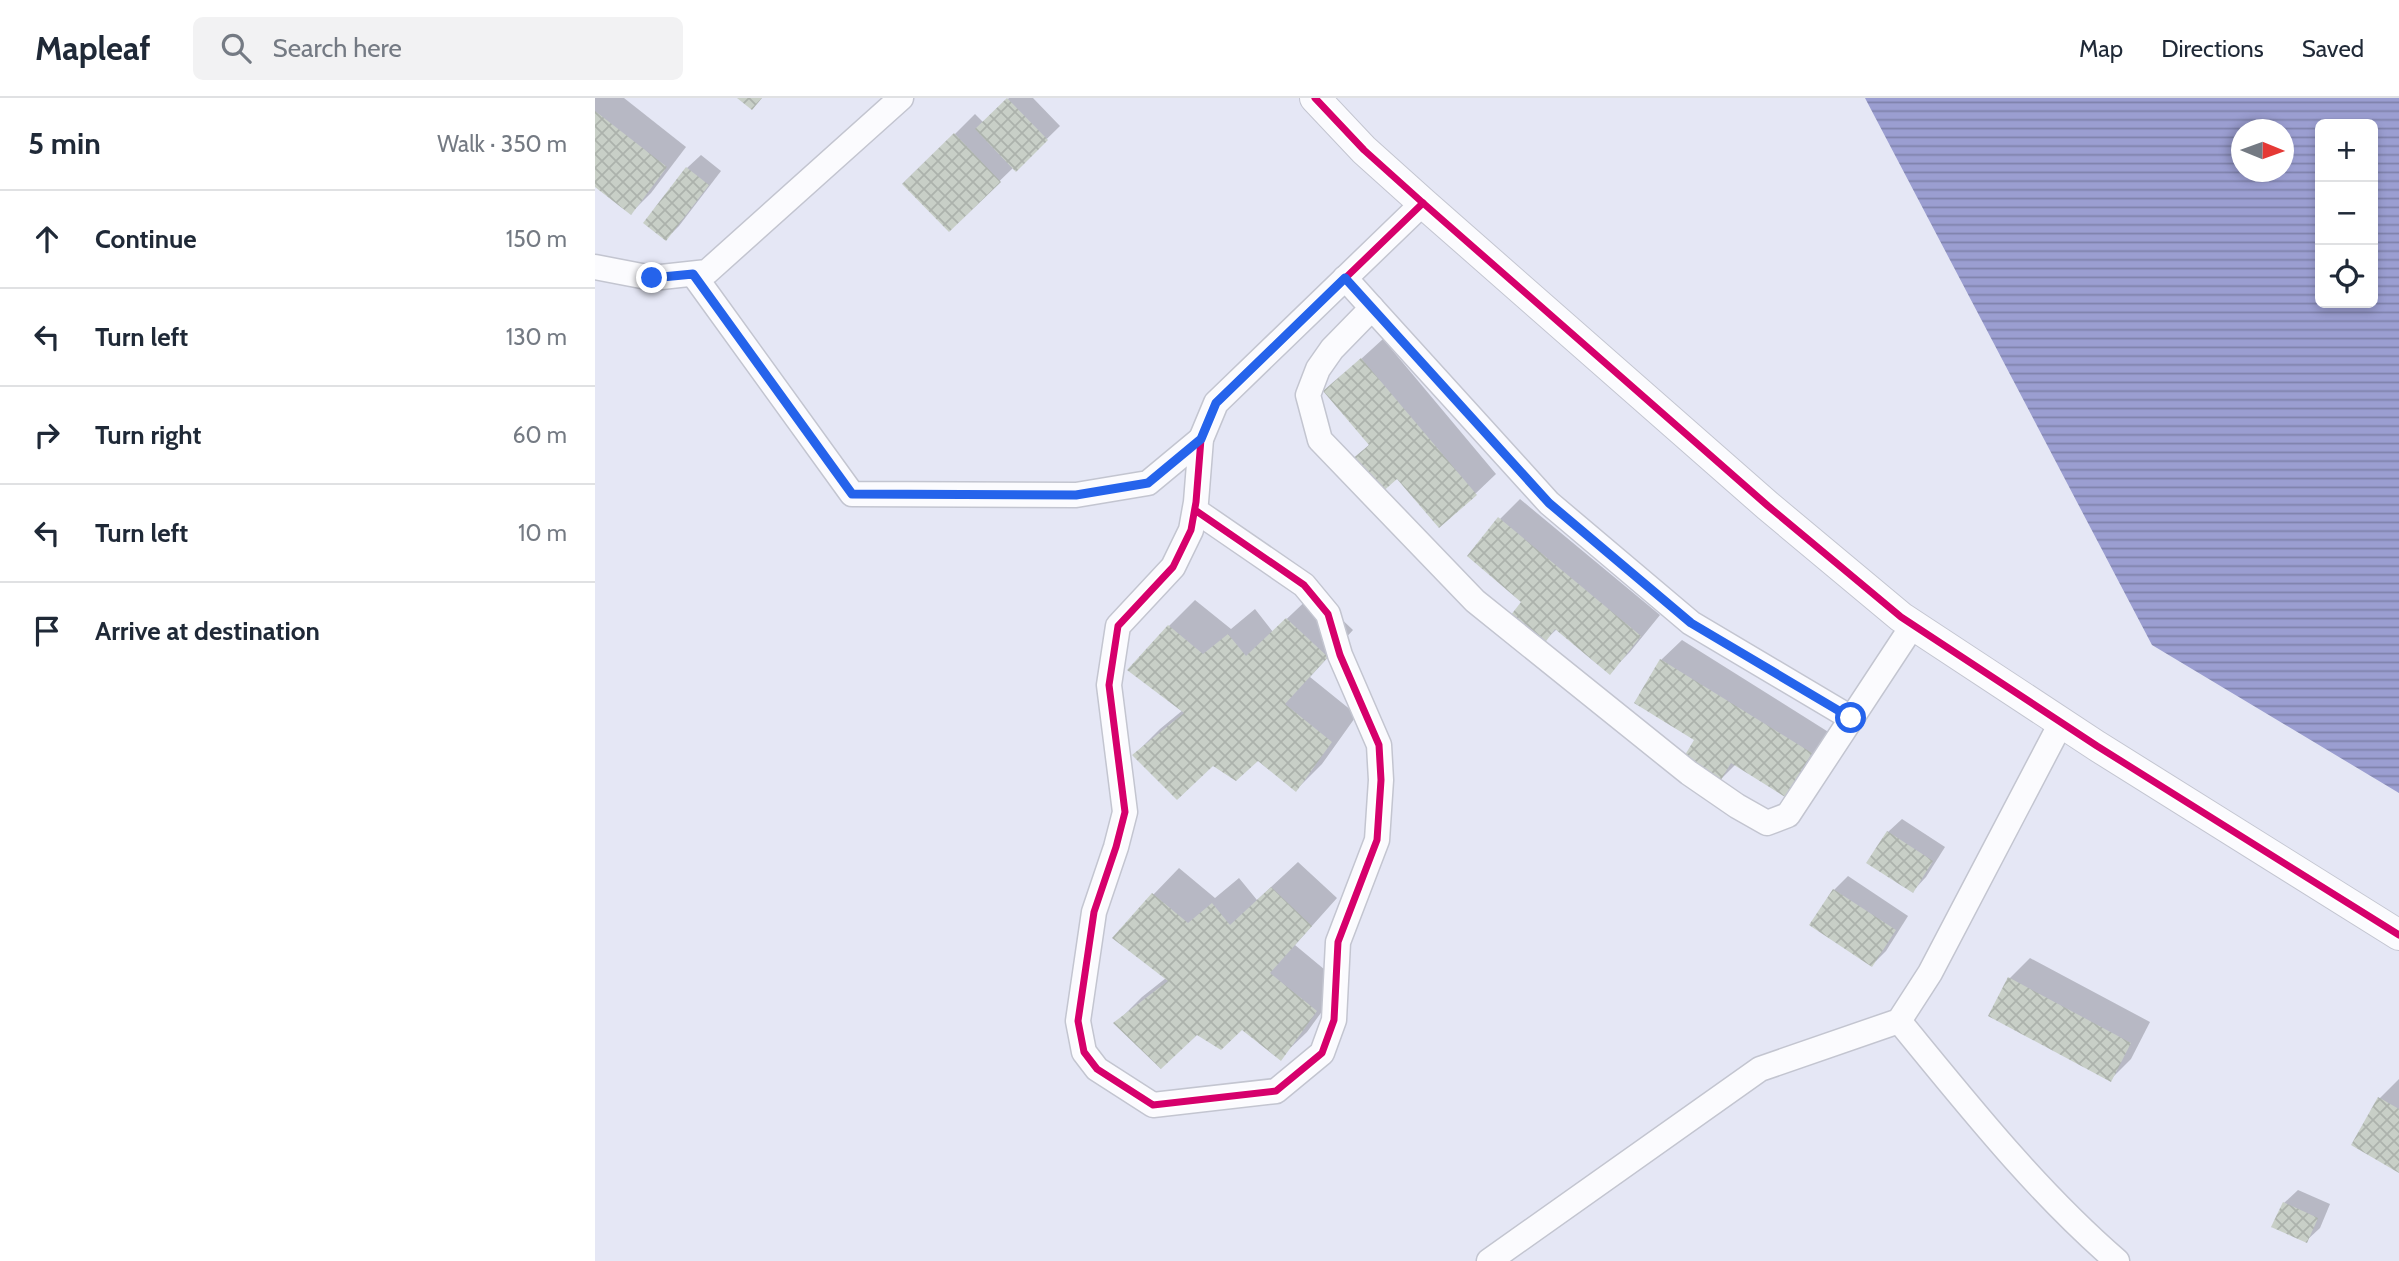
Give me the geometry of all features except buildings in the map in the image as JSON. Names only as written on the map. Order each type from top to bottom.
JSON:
[{"type":"street","points":[[595,267],[652,278],[707,272],[901,98]]},
{"type":"street","points":[[1315,98],[1364,150],[1423,203],[1768,506],[1901,617],[2061,723],[2399,935]]},
{"type":"street","points":[[1195,510],[1304,585],[1328,614],[1340,655],[1379,745],[1381,780],[1377,840],[1338,942],[1334,1020],[1322,1053],[1276,1091],[1153,1105],[1097,1069],[1083,1052],[1077,1021],[1094,912],[1125,811],[1109,685],[1118,626],[1173,566],[1191,530],[1201,439],[1216,403],[1423,203]]},
{"type":"street","points":[[693,274],[852,494],[1076,495],[1148,483],[1201,439]]},
{"type":"street","points":[[1345,278],[1549,503],[1691,623],[1851,718]]},
{"type":"street","points":[[1372,308],[1332,349],[1318,369],[1308,395],[1320,440],[1475,601],[1689,773],[1737,806],[1767,823],[1789,815],[1913,625]]},
{"type":"street","points":[[1489,1261],[1760,1069],[1899,1021],[1930,973],[2061,723]]},
{"type":"street","points":[[1899,1021],[2006,1149],[2076,1225],[2117,1261]]},
{"type":"water","points":[[1865,98],[2399,98],[2399,793],[2152,645]]},
{"type":"cycle path","points":[[1315,98],[1364,150],[1423,203],[1768,506],[1901,617],[2097,746],[2399,935]]},
{"type":"cycle path","points":[[1195,510],[1304,585],[1328,614],[1340,655],[1379,745],[1381,780],[1377,840],[1338,942],[1334,1020],[1322,1053],[1276,1091],[1153,1105],[1097,1069],[1084,1052],[1078,1021],[1094,912],[1125,812],[1109,685],[1118,626],[1173,567],[1191,530],[1201,439],[1216,403],[1423,203]]},
{"type":"route","points":[[652,278],[693,274],[852,494],[1076,495],[1148,483],[1201,439],[1216,403],[1345,278],[1549,503],[1691,623],[1851,718]]}]
